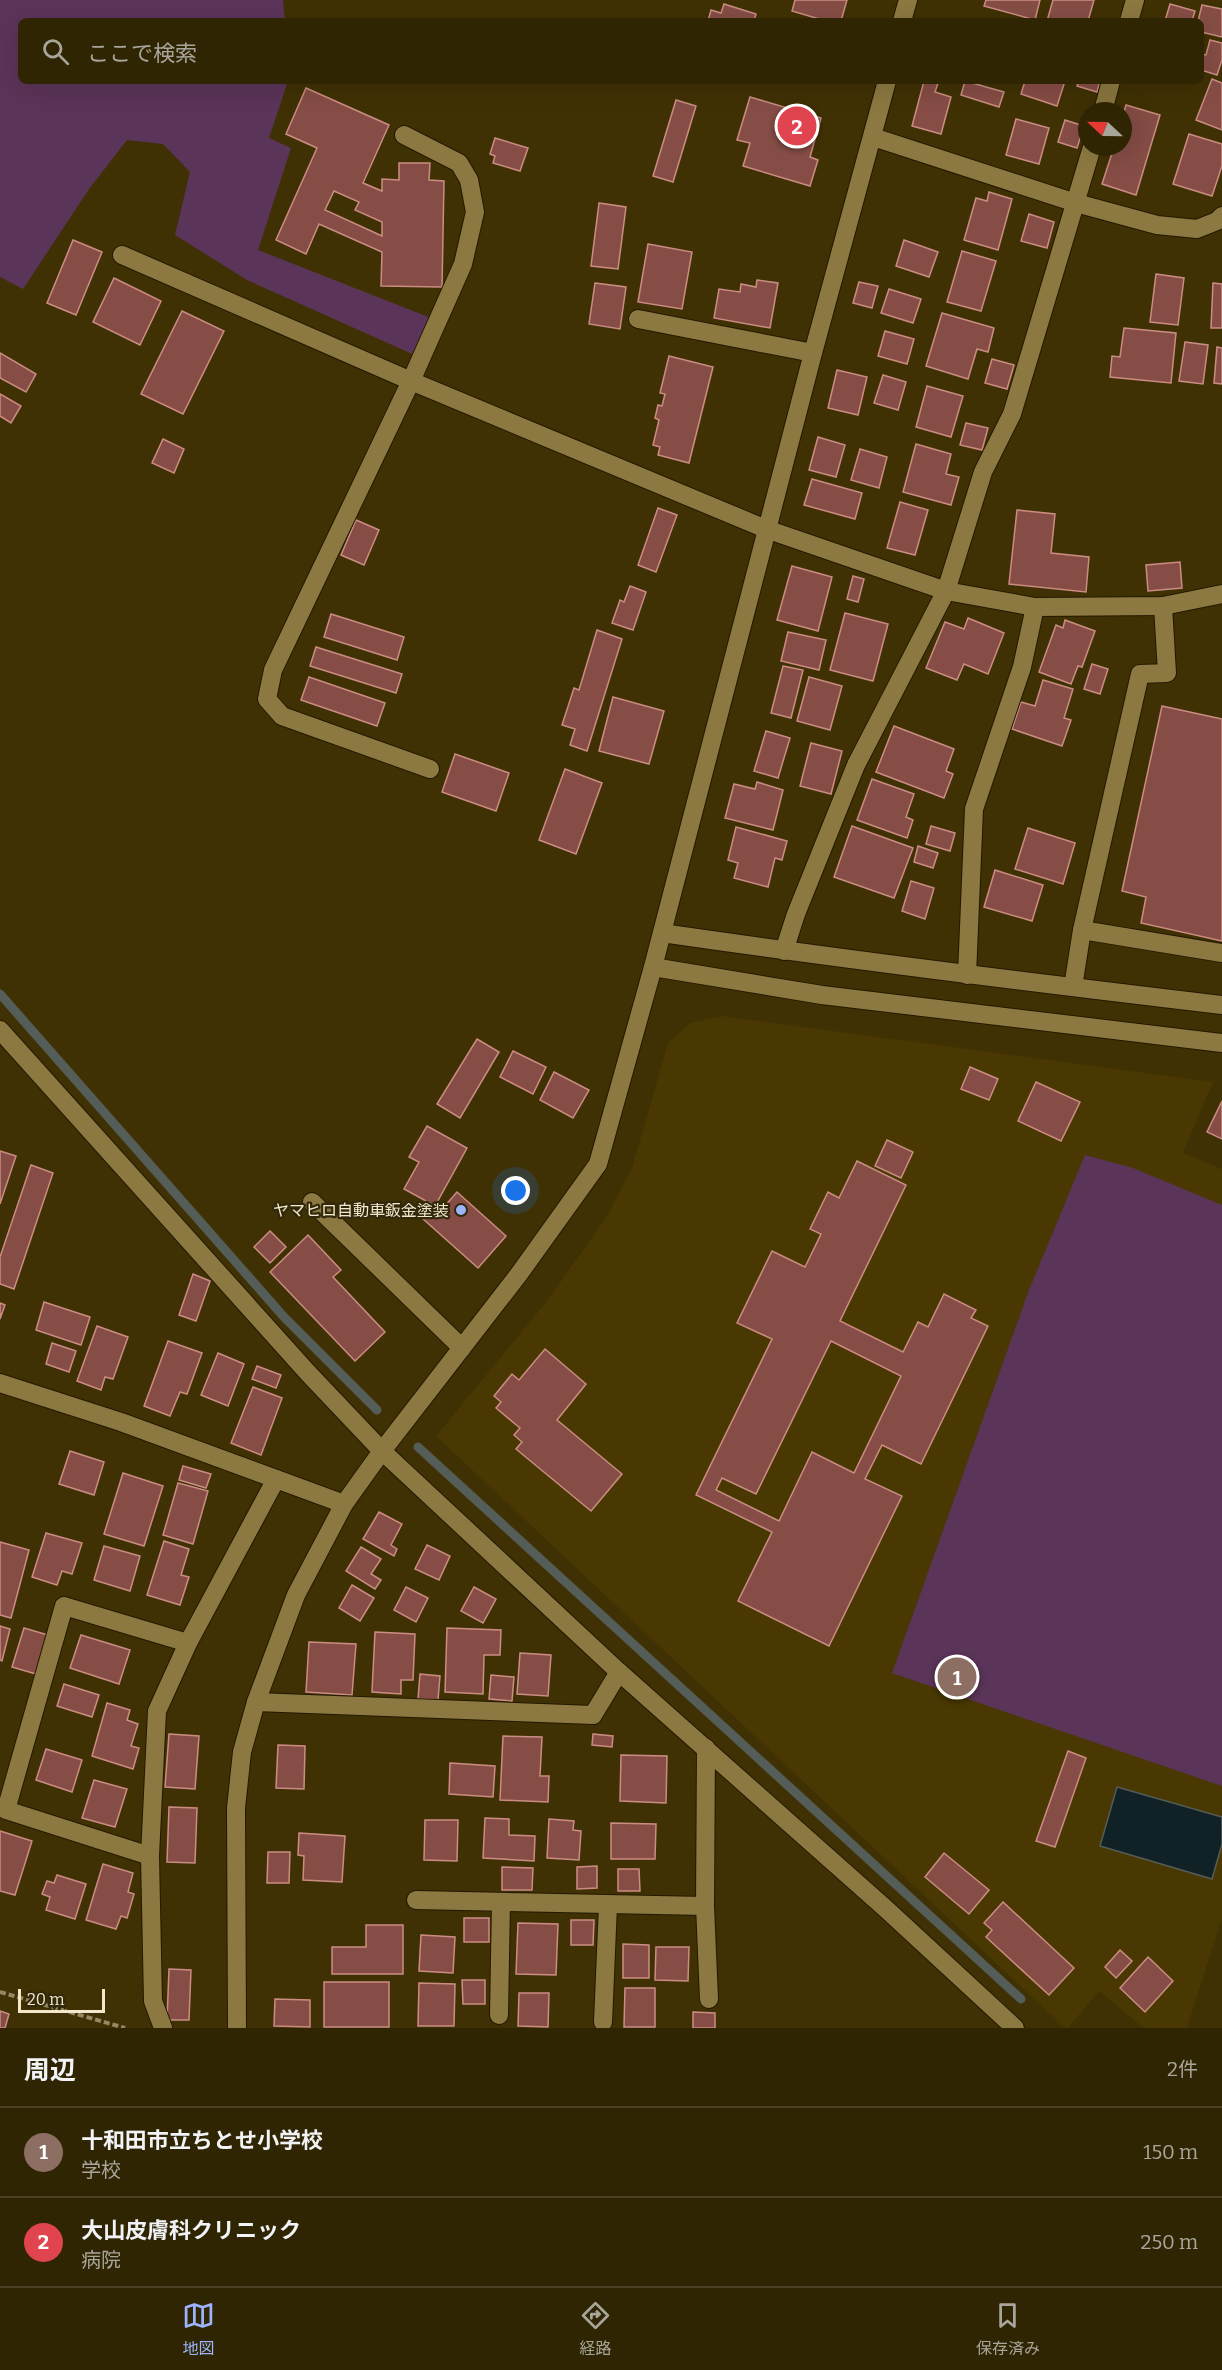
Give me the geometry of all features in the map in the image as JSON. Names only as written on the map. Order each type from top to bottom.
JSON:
[{"type":"street","points":[[903,18],[908,0]]},
{"type":"street","points":[[1130,18],[1135,0]]},
{"type":"street","points":[[237,2028],[236,1808],[242,1752],[256,1702],[296,1595],[344,1504],[382,1451],[519,1274],[598,1164],[653,967],[766,529],[886,84]]},
{"type":"street","points":[[1105,102],[1110,84]]},
{"type":"street","points":[[404,135],[459,163],[469,180],[475,212],[463,264],[411,381],[273,670],[267,699],[282,716],[430,769]]},
{"type":"street","points":[[873,137],[1076,203],[1157,225],[1197,229],[1222,216]]},
{"type":"street","points":[[783,951],[856,765],[946,591],[983,472],[1012,414],[1089,156]]},
{"type":"street","points":[[122,255],[411,381],[766,529],[946,591],[1035,607],[1163,606],[1222,594]]},
{"type":"street","points":[[638,319],[813,353]]},
{"type":"street","points":[[1073,987],[1082,930],[1140,674],[1167,673],[1163,606]]},
{"type":"street","points":[[966,975],[974,809],[1022,667],[1035,607]]},
{"type":"street","points":[[1082,930],[1222,953]]},
{"type":"street","points":[[662,933],[966,975],[1222,1005]]},
{"type":"street","points":[[653,967],[822,995],[1222,1042]]},
{"type":"street","points":[[0,1030],[300,1364],[382,1451],[619,1672],[885,1908],[1015,2028]]},
{"type":"street","points":[[312,1202],[462,1348]]},
{"type":"street","points":[[0,1383],[121,1422],[344,1504]]},
{"type":"street","points":[[163,2028],[153,2001],[150,1857],[158,1712],[188,1643],[276,1479]]},
{"type":"street","points":[[150,1857],[6,1810],[64,1606],[188,1643]]},
{"type":"street","points":[[256,1702],[593,1716],[619,1672]]},
{"type":"street","points":[[706,1748],[705,1906],[709,1999]]},
{"type":"street","points":[[416,1900],[705,1906]]},
{"type":"street","points":[[499,2015],[501,1902]]},
{"type":"street","points":[[603,2022],[608,1905]]},
{"type":"path","points":[[0,1992],[125,2028]]},
{"type":"shaded area","points":[[0,0],[283,0],[285,18],[18,18],[18,84],[287,84],[269,138],[291,148],[258,250],[431,318],[419,357],[247,280],[175,235],[190,172],[163,144],[127,140],[89,189],[23,289],[0,277]]},
{"type":"shaded area","points":[[722,1016],[1213,1082],[1183,1153],[1222,1169],[1222,1918],[1187,2028],[1144,2028],[1099,1991],[1068,2028],[1065,2028],[436,1436],[547,1301],[607,1216],[632,1168],[668,1043],[690,1023]]},
{"type":"shaded area","points":[[1085,1155],[1133,1168],[1222,1205],[1222,1786],[892,1673],[1029,1290]]},
{"type":"shaded area","points":[[1117,1787],[1222,1817],[1222,1844],[1212,1879],[1100,1846]]},
{"type":"building","points":[[795,0],[847,0],[842,18],[816,18],[792,11]]},
{"type":"building","points":[[986,0],[1040,0],[1036,18],[984,6]]},
{"type":"building","points":[[1053,0],[1094,0],[1089,18],[1048,18]]},
{"type":"building","points":[[724,4],[756,14],[755,18],[709,18],[711,10],[721,13]]},
{"type":"building","points":[[1170,4],[1195,11],[1193,18],[1166,18]]},
{"type":"building","points":[[1202,5],[1222,9],[1222,37],[1204,33],[1204,18],[1199,18]]},
{"type":"building","points":[[1210,40],[1222,43],[1222,60],[1217,75],[1204,71],[1204,55],[1206,55]]},
{"type":"building","points":[[1212,79],[1222,83],[1222,130],[1196,120]]},
{"type":"building","points":[[923,84],[938,84],[935,92],[951,97],[941,134],[912,126]]},
{"type":"building","points":[[964,84],[976,84],[1004,92],[999,107],[961,95]]},
{"type":"building","points":[[1024,84],[1064,84],[1057,106],[1021,94]]},
{"type":"building","points":[[1078,84],[1099,84],[1097,92],[1077,86]]},
{"type":"building","points":[[306,88],[389,125],[363,183],[382,191],[382,179],[399,180],[399,163],[430,163],[429,180],[444,181],[442,287],[381,286],[382,252],[319,224],[306,254],[276,240],[317,148],[286,134]],"holes":[[[334,191],[359,202],[355,210],[382,222],[382,236],[325,210]]]},
{"type":"building","points":[[750,97],[821,118],[810,157],[818,160],[810,186],[743,166],[750,143],[737,140]]},
{"type":"building","points":[[676,100],[696,106],[673,182],[653,176]]},
{"type":"building","points":[[1132,107],[1160,115],[1136,195],[1102,184],[1111,156],[1132,156]]},
{"type":"building","points":[[1016,119],[1049,128],[1039,164],[1006,155]]},
{"type":"building","points":[[1065,120],[1078,124],[1077,148],[1058,142]]},
{"type":"building","points":[[1189,134],[1222,144],[1222,166],[1212,196],[1173,184]]},
{"type":"building","points":[[495,138],[528,148],[520,171],[493,163],[495,156],[490,154]]},
{"type":"building","points":[[989,192],[1012,199],[998,250],[964,240],[976,198],[987,201]]},
{"type":"building","points":[[599,203],[626,207],[618,269],[591,266]]},
{"type":"building","points":[[1029,214],[1054,222],[1047,248],[1021,241]]},
{"type":"building","points":[[73,240],[102,252],[76,315],[47,303]]},
{"type":"building","points":[[904,240],[938,252],[929,277],[896,266]]},
{"type":"building","points":[[648,244],[692,252],[682,309],[638,302]]},
{"type":"building","points":[[962,251],[996,261],[981,311],[947,302]]},
{"type":"building","points":[[1156,274],[1184,278],[1178,325],[1150,322]]},
{"type":"building","points":[[114,278],[161,301],[140,345],[93,322]]},
{"type":"building","points":[[757,280],[778,283],[770,328],[714,318],[719,289],[740,292],[741,284],[756,287]]},
{"type":"building","points":[[859,282],[878,286],[872,308],[853,303]]},
{"type":"building","points":[[595,283],[626,287],[620,329],[589,324]]},
{"type":"building","points":[[1213,283],[1222,284],[1222,328],[1211,328]]},
{"type":"building","points":[[889,289],[921,299],[913,323],[881,313]]},
{"type":"building","points":[[182,311],[224,331],[183,414],[141,394]]},
{"type":"building","points":[[942,313],[994,328],[988,352],[977,349],[968,379],[926,366]]},
{"type":"building","points":[[1124,328],[1176,333],[1171,383],[1110,377],[1112,356],[1120,357]]},
{"type":"building","points":[[885,331],[914,339],[907,364],[878,356]]},
{"type":"building","points":[[1185,342],[1208,345],[1203,384],[1179,381]]},
{"type":"building","points":[[1217,347],[1222,348],[1222,384],[1214,383]]},
{"type":"building","points":[[0,353],[36,374],[26,392],[0,378]]},
{"type":"building","points":[[669,356],[713,367],[689,463],[658,455],[660,447],[653,445],[659,420],[655,418],[658,405],[662,406],[665,394],[660,393]]},
{"type":"building","points":[[992,359],[1014,365],[1007,389],[985,383]]},
{"type":"building","points":[[837,370],[867,377],[858,415],[828,408]]},
{"type":"building","points":[[883,375],[906,382],[898,410],[874,403]]},
{"type":"building","points":[[927,386],[963,396],[951,437],[916,427]]},
{"type":"building","points":[[0,394],[21,406],[11,423],[0,416]]},
{"type":"building","points":[[966,423],[988,428],[982,450],[960,445]]},
{"type":"building","points":[[818,437],[845,445],[836,477],[809,470]]},
{"type":"building","points":[[163,439],[184,449],[174,473],[152,463]]},
{"type":"building","points":[[916,444],[951,454],[946,474],[959,477],[951,505],[903,492]]},
{"type":"building","points":[[860,449],[887,457],[879,488],[851,480]]},
{"type":"building","points":[[812,479],[862,493],[855,519],[804,505]]},
{"type":"building","points":[[900,502],[928,510],[915,555],[887,548]]},
{"type":"building","points":[[658,508],[677,515],[656,572],[638,565]]},
{"type":"building","points":[[1017,510],[1055,514],[1051,553],[1089,557],[1086,592],[1009,584]]},
{"type":"building","points":[[356,520],[379,530],[364,565],[341,555]]},
{"type":"building","points":[[1180,562],[1182,588],[1148,591],[1146,565]]},
{"type":"building","points":[[792,566],[832,577],[818,631],[777,620]]},
{"type":"building","points":[[853,576],[864,579],[858,602],[847,599]]},
{"type":"building","points":[[630,586],[646,592],[633,630],[612,623],[620,600],[624,602]]},
{"type":"building","points":[[845,613],[888,624],[873,681],[830,670]]},
{"type":"building","points":[[331,614],[404,637],[397,660],[324,637]]},
{"type":"building","points":[[968,618],[1004,633],[988,674],[964,664],[957,680],[926,668],[945,622],[964,629]]},
{"type":"building","points":[[1065,620],[1095,631],[1082,667],[1078,666],[1071,684],[1039,672],[1056,625],[1063,628]]},
{"type":"building","points":[[597,630],[622,639],[587,751],[570,745],[575,729],[562,725],[574,688],[579,690]]},
{"type":"building","points":[[788,632],[826,640],[819,670],[781,661]]},
{"type":"building","points":[[316,647],[402,674],[396,693],[310,666]]},
{"type":"building","points":[[1092,664],[1108,669],[1100,694],[1084,689]]},
{"type":"building","points":[[783,666],[803,670],[791,718],[771,713]]},
{"type":"building","points":[[309,677],[385,703],[377,726],[301,700]]},
{"type":"building","points":[[809,677],[842,686],[830,730],[797,721]]},
{"type":"building","points":[[1043,680],[1073,689],[1064,718],[1071,720],[1062,746],[1012,729],[1021,702],[1035,706]]},
{"type":"building","points":[[613,697],[664,711],[649,764],[599,751]]},
{"type":"building","points":[[1162,706],[1222,719],[1222,941],[1141,923],[1146,897],[1122,891]]},
{"type":"building","points":[[894,726],[954,749],[946,771],[953,774],[944,798],[876,772]]},
{"type":"building","points":[[766,731],[790,738],[778,778],[754,771]]},
{"type":"building","points":[[811,743],[842,751],[831,794],[800,786]]},
{"type":"building","points":[[455,754],[509,773],[496,811],[442,792]]},
{"type":"building","points":[[565,769],[602,783],[576,854],[539,840]]},
{"type":"building","points":[[872,779],[914,794],[906,817],[913,820],[907,838],[857,820]]},
{"type":"building","points":[[757,782],[783,790],[773,830],[725,818],[734,784],[755,789]]},
{"type":"building","points":[[852,826],[913,848],[894,898],[834,877]]},
{"type":"building","points":[[931,826],[955,833],[950,851],[926,844]]},
{"type":"building","points":[[736,827],[787,841],[782,860],[775,858],[768,887],[734,878],[738,863],[728,860]]},
{"type":"building","points":[[1028,828],[1075,843],[1063,884],[1015,869]]},
{"type":"building","points":[[918,846],[938,853],[933,868],[914,862]]},
{"type":"building","points":[[995,870],[1043,885],[1032,921],[984,907]]},
{"type":"building","points":[[911,881],[934,888],[925,919],[902,911]]},
{"type":"building","points":[[477,1039],[499,1052],[460,1118],[437,1104]]},
{"type":"building","points":[[513,1051],[546,1067],[533,1094],[500,1077]]},
{"type":"building","points":[[970,1067],[998,1079],[989,1100],[961,1089]]},
{"type":"building","points":[[554,1072],[589,1090],[573,1118],[540,1100]]},
{"type":"building","points":[[1036,1082],[1080,1102],[1061,1141],[1018,1121]]},
{"type":"building","points":[[1222,1101],[1222,1139],[1207,1132]]},
{"type":"building","points":[[427,1126],[467,1148],[435,1206],[404,1189],[419,1162],[409,1157]]},
{"type":"building","points":[[887,1140],[913,1152],[901,1178],[875,1166]]},
{"type":"building","points":[[0,1151],[16,1156],[0,1204]]},
{"type":"building","points":[[857,1161],[906,1185],[840,1321],[903,1352],[918,1322],[928,1327],[944,1294],[976,1310],[971,1318],[988,1326],[921,1464],[882,1445],[865,1479],[902,1496],[829,1646],[738,1601],[772,1532],[696,1495],[772,1339],[737,1323],[772,1251],[805,1267],[821,1234],[810,1229],[828,1192],[839,1198]],"holes":[[[831,1341],[901,1376],[854,1473],[812,1452],[779,1521],[716,1490],[722,1478],[756,1494]]]},
{"type":"building","points":[[31,1165],[53,1173],[14,1289],[0,1284],[0,1257]]},
{"type":"building","points":[[457,1192],[506,1236],[478,1268],[422,1218],[431,1209],[437,1215]]},
{"type":"building","points":[[270,1231],[286,1247],[270,1263],[254,1247]]},
{"type":"building","points":[[308,1235],[341,1270],[333,1277],[385,1332],[355,1361],[270,1272]]},
{"type":"building","points":[[193,1274],[210,1281],[196,1321],[179,1315]]},
{"type":"building","points":[[44,1302],[90,1317],[81,1345],[36,1330]]},
{"type":"building","points":[[0,1303],[5,1305],[0,1319]]},
{"type":"building","points":[[97,1326],[128,1337],[113,1379],[105,1377],[101,1390],[77,1381]]},
{"type":"building","points":[[168,1341],[202,1353],[187,1394],[180,1392],[170,1416],[144,1406]]},
{"type":"building","points":[[52,1343],[76,1351],[69,1372],[46,1364]]},
{"type":"building","points":[[545,1349],[586,1384],[557,1420],[622,1474],[591,1511],[516,1449],[522,1442],[514,1435],[520,1428],[496,1408],[501,1402],[494,1396],[512,1374],[519,1380]]},
{"type":"building","points":[[218,1353],[244,1364],[228,1406],[201,1395]]},
{"type":"building","points":[[257,1366],[281,1375],[276,1388],[252,1379]]},
{"type":"building","points":[[253,1387],[282,1398],[261,1455],[231,1443]]},
{"type":"building","points":[[70,1451],[104,1462],[94,1495],[59,1484]]},
{"type":"building","points":[[183,1466],[211,1474],[206,1488],[179,1480]]},
{"type":"building","points":[[123,1473],[163,1486],[144,1546],[104,1534]]},
{"type":"building","points":[[178,1483],[208,1491],[193,1544],[163,1535]]},
{"type":"building","points":[[379,1512],[402,1524],[391,1545],[397,1549],[394,1556],[363,1539]]},
{"type":"building","points":[[46,1533],[82,1543],[72,1574],[62,1571],[57,1585],[32,1577]]},
{"type":"building","points":[[164,1541],[189,1549],[181,1575],[189,1577],[180,1605],[147,1595]]},
{"type":"building","points":[[0,1542],[29,1550],[11,1618],[0,1615]]},
{"type":"building","points":[[427,1545],[450,1556],[439,1580],[415,1569]]},
{"type":"building","points":[[104,1546],[140,1556],[130,1591],[94,1580]]},
{"type":"building","points":[[361,1547],[381,1559],[371,1574],[381,1580],[375,1589],[346,1571]]},
{"type":"building","points":[[352,1585],[374,1598],[360,1621],[339,1608]]},
{"type":"building","points":[[406,1587],[428,1598],[416,1622],[394,1610]]},
{"type":"building","points":[[474,1587],[496,1599],[483,1623],[461,1611]]},
{"type":"building","points":[[0,1626],[10,1629],[2,1661],[0,1660]]},
{"type":"building","points":[[24,1628],[48,1635],[36,1674],[12,1667]]},
{"type":"building","points":[[447,1628],[501,1630],[500,1655],[484,1655],[483,1694],[445,1692]]},
{"type":"building","points":[[375,1632],[415,1634],[413,1680],[401,1680],[401,1694],[372,1692]]},
{"type":"building","points":[[81,1635],[130,1650],[119,1684],[70,1668]]},
{"type":"building","points":[[309,1642],[356,1644],[352,1695],[306,1692]]},
{"type":"building","points":[[520,1653],[551,1655],[548,1696],[517,1694]]},
{"type":"building","points":[[420,1674],[440,1676],[438,1700],[418,1699]]},
{"type":"building","points":[[491,1675],[514,1677],[512,1701],[489,1699]]},
{"type":"building","points":[[64,1684],[99,1695],[92,1717],[57,1706]]},
{"type":"building","points":[[107,1703],[130,1710],[127,1720],[138,1724],[131,1746],[139,1748],[133,1769],[92,1756]]},
{"type":"building","points":[[169,1734],[199,1736],[195,1789],[165,1787]]},
{"type":"building","points":[[593,1734],[613,1736],[612,1747],[592,1745]]},
{"type":"building","points":[[503,1736],[542,1737],[540,1776],[549,1776],[548,1802],[500,1800]]},
{"type":"building","points":[[278,1745],[305,1746],[304,1789],[276,1788]]},
{"type":"building","points":[[46,1749],[82,1760],[72,1792],[36,1780]]},
{"type":"building","points":[[1068,1751],[1086,1758],[1055,1847],[1036,1841]]},
{"type":"building","points":[[621,1755],[667,1756],[666,1803],[620,1801]]},
{"type":"building","points":[[450,1763],[495,1766],[493,1797],[449,1794]]},
{"type":"building","points":[[94,1780],[127,1789],[115,1827],[82,1818]]},
{"type":"building","points":[[169,1807],[197,1808],[195,1863],[167,1862]]},
{"type":"building","points":[[485,1818],[509,1819],[509,1835],[535,1836],[534,1861],[483,1858]]},
{"type":"building","points":[[549,1819],[574,1821],[573,1830],[581,1831],[579,1860],[547,1858]]},
{"type":"building","points":[[425,1820],[458,1820],[457,1861],[424,1860]]},
{"type":"building","points":[[611,1823],[656,1824],[655,1859],[611,1859]]},
{"type":"building","points":[[0,1831],[32,1841],[15,1895],[0,1891]]},
{"type":"building","points":[[299,1833],[345,1836],[342,1882],[303,1880],[304,1856],[298,1855]]},
{"type":"building","points":[[268,1852],[290,1852],[289,1883],[267,1883]]},
{"type":"building","points":[[944,1853],[989,1890],[969,1914],[925,1877]]},
{"type":"building","points":[[103,1864],[133,1873],[128,1892],[134,1894],[127,1918],[121,1916],[116,1929],[86,1920]]},
{"type":"building","points":[[597,1866],[597,1888],[577,1889],[577,1867]]},
{"type":"building","points":[[502,1867],[533,1868],[532,1890],[502,1890]]},
{"type":"building","points":[[618,1869],[639,1869],[640,1891],[618,1891]]},
{"type":"building","points":[[57,1875],[86,1884],[75,1919],[46,1910],[50,1897],[42,1894],[47,1881],[54,1883]]},
{"type":"building","points":[[1003,1902],[1074,1968],[1049,1995],[986,1937],[992,1930],[984,1923]]},
{"type":"building","points":[[464,1918],[489,1918],[489,1942],[464,1942]]},
{"type":"building","points":[[571,1920],[594,1920],[593,1945],[571,1945]]},
{"type":"building","points":[[518,1923],[558,1924],[556,1975],[516,1974]]},
{"type":"building","points":[[366,1925],[403,1925],[403,1974],[332,1974],[332,1947],[366,1947]]},
{"type":"building","points":[[421,1935],[455,1937],[453,1973],[419,1971]]},
{"type":"building","points":[[623,1944],[649,1945],[649,1978],[623,1978]]},
{"type":"building","points":[[656,1947],[689,1947],[688,1981],[655,1980]]},
{"type":"building","points":[[1120,1950],[1132,1961],[1116,1978],[1105,1967]]},
{"type":"building","points":[[1148,1957],[1173,1981],[1145,2012],[1120,1988]]},
{"type":"building","points":[[169,1969],[191,1970],[189,2020],[167,2020]]},
{"type":"building","points":[[462,1980],[485,1980],[485,2004],[463,2004]]},
{"type":"building","points":[[324,1982],[389,1982],[389,2027],[324,2027]]},
{"type":"building","points":[[419,1983],[455,1984],[454,2026],[418,2026]]},
{"type":"building","points":[[625,1988],[655,1988],[655,2027],[624,2027]]},
{"type":"building","points":[[519,1993],[549,1993],[548,2027],[518,2026]]},
{"type":"building","points":[[275,1999],[310,2000],[310,2027],[274,2026]]},
{"type":"building","points":[[0,2011],[9,2014],[5,2028],[0,2028]]},
{"type":"building","points":[[693,2012],[715,2013],[715,2028],[693,2028]]},
{"type":"waterway","points":[[0,994],[284,1317],[377,1410]]},
{"type":"waterway","points":[[418,1447],[1021,1999]]},
{"type":"place","name":"大山皮膚科クリニック","points":[[797,126]]},
{"type":"place","name":"ヤマヒロ自動車鈑金塗装","points":[[461,1210]]},
{"type":"place","name":"十和田市立ちとせ小学校","points":[[957,1677]]}]
